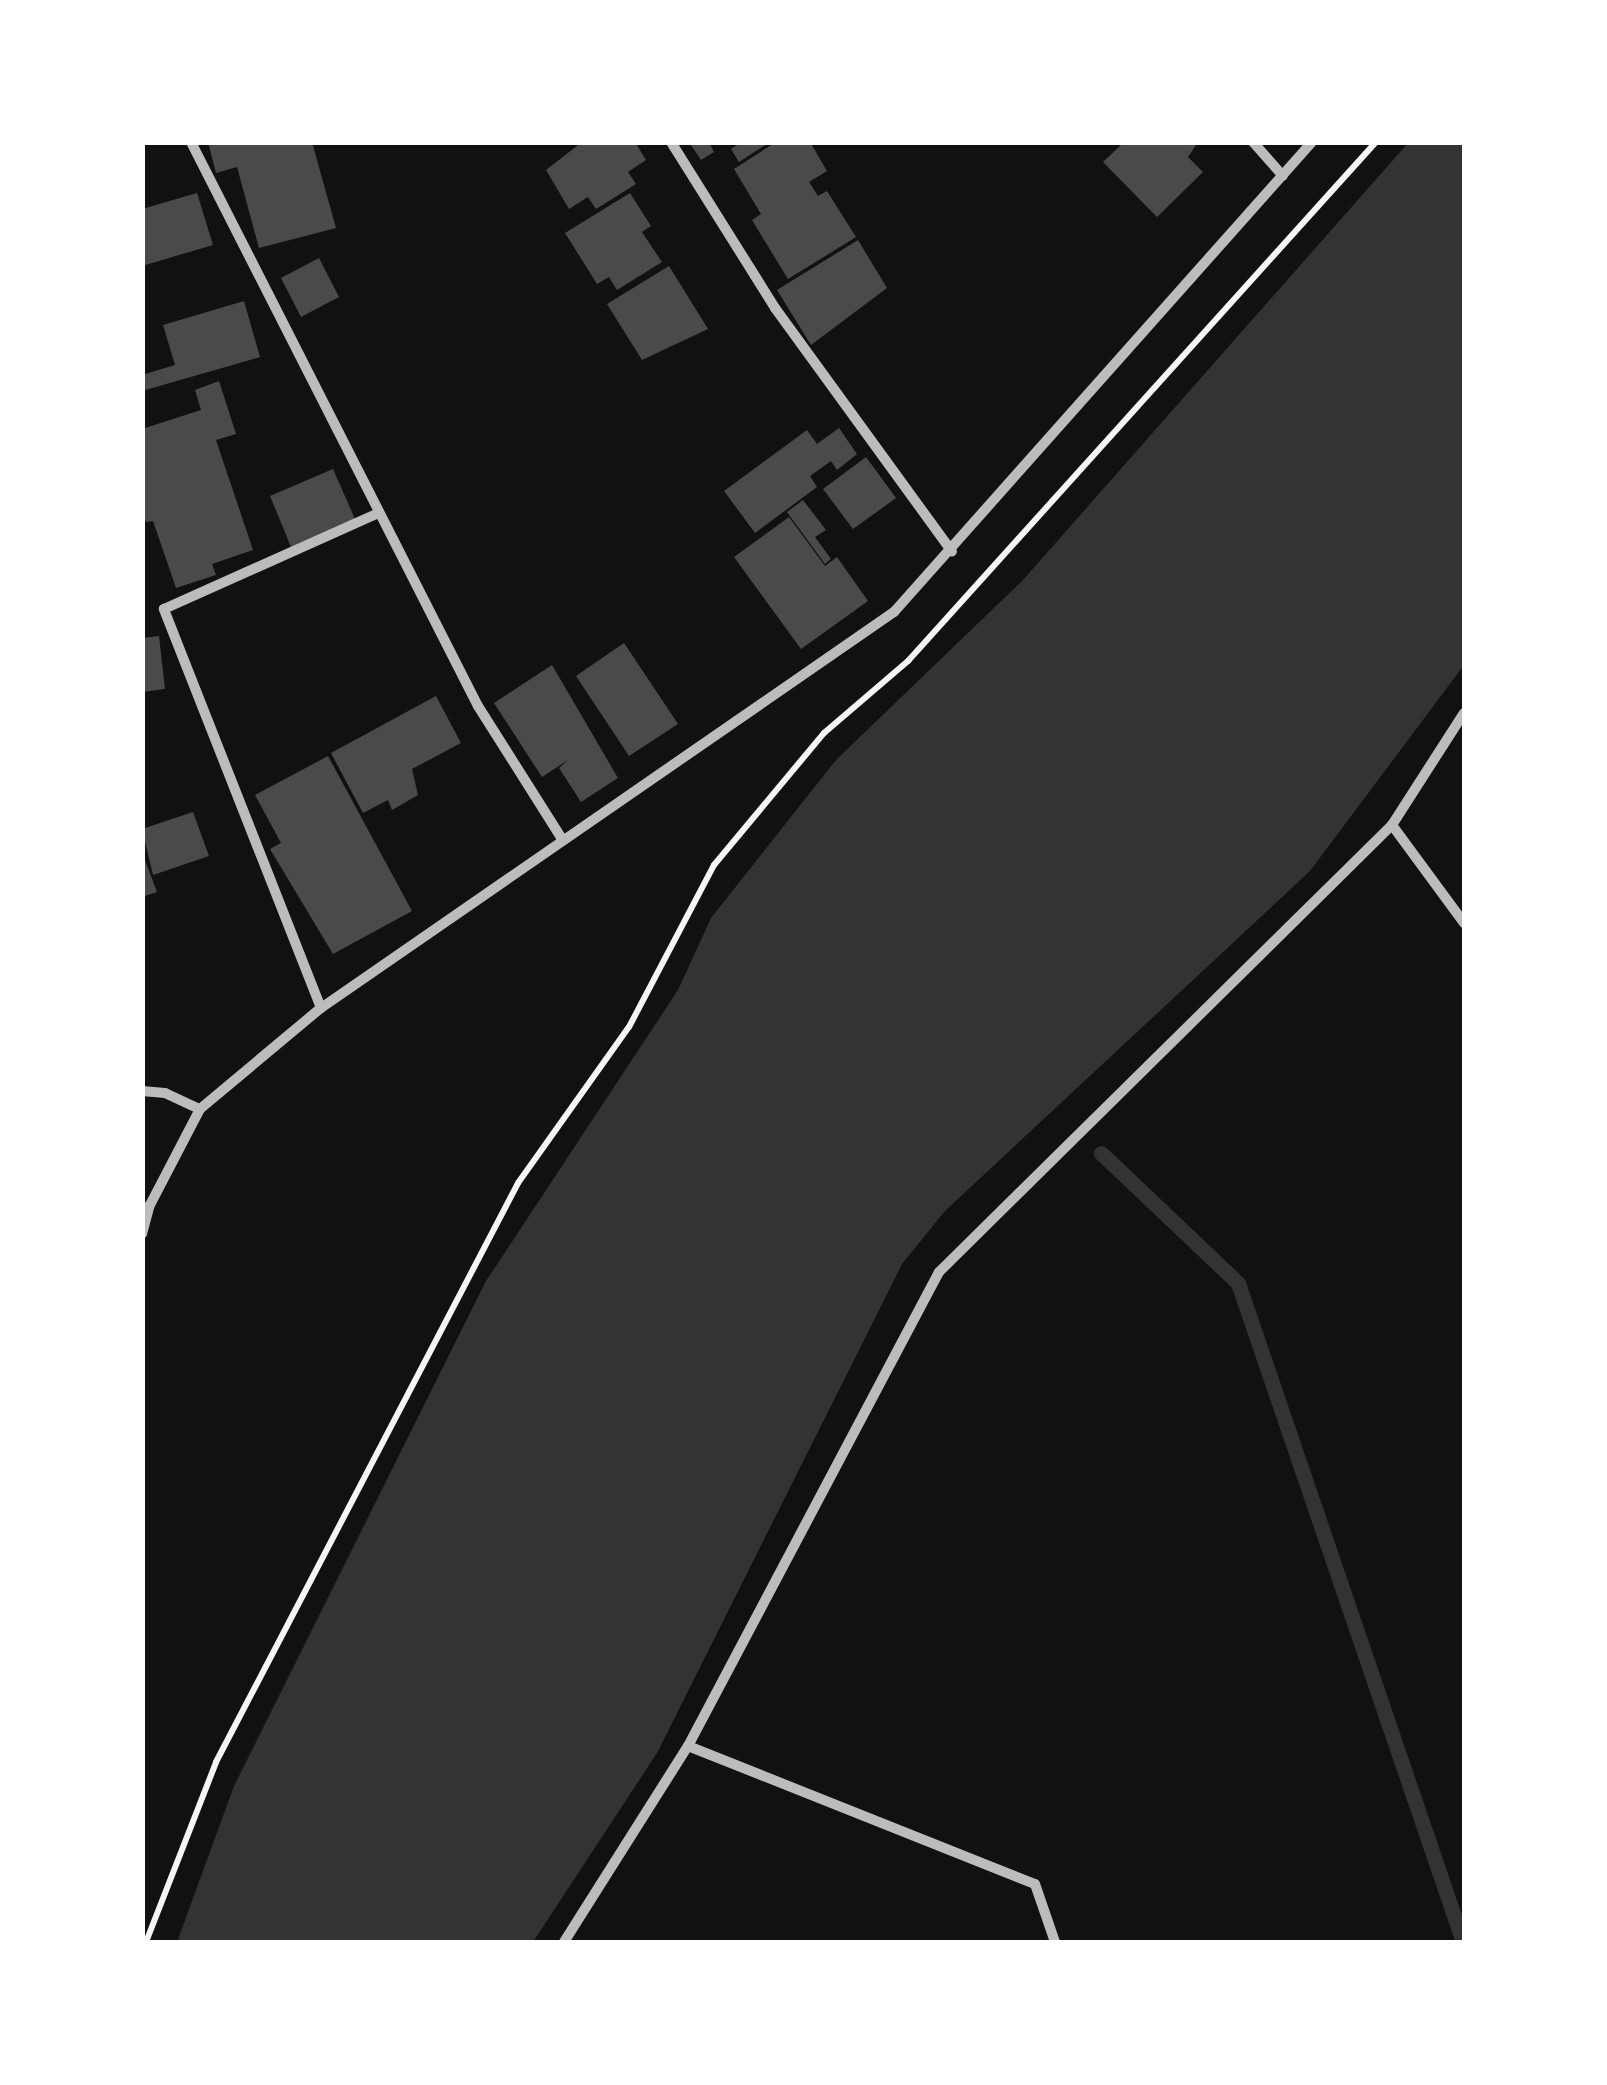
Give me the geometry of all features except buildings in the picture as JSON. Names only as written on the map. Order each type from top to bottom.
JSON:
[{"type":"street","points":[[192,142],[478,706],[562,840]]},
{"type":"street","points":[[672,142],[775,308],[952,552]]},
{"type":"street","points":[[1252,142],[1283,176]]},
{"type":"street","points":[[142,1234],[150,1206],[200,1109],[321,1008],[894,612],[952,552],[1312,142]]},
{"type":"street","points":[[321,1008],[164,609],[378,513]]},
{"type":"street","points":[[564,1942],[688,1746],[939,1272],[1392,825],[1464,713]]},
{"type":"street","points":[[1392,825],[1464,923]]},
{"type":"street","points":[[142,1091],[165,1093],[200,1109]]},
{"type":"street","points":[[688,1746],[1035,1884],[1055,1942]]},
{"type":"path","points":[[146,1942],[216,1762],[518,1183],[630,1027],[714,865],[824,733],[908,660],[1376,142]]},
{"type":"shaded area","points":[[1408,143],[1464,143],[1464,665],[1310,871],[945,1211],[902,1264],[657,1753],[533,1942],[177,1942],[234,1786],[486,1281],[678,990],[711,918],[836,760],[1023,580]]},
{"type":"waterway","points":[[1101,1153],[1238,1283],[1463,1942]]}]
